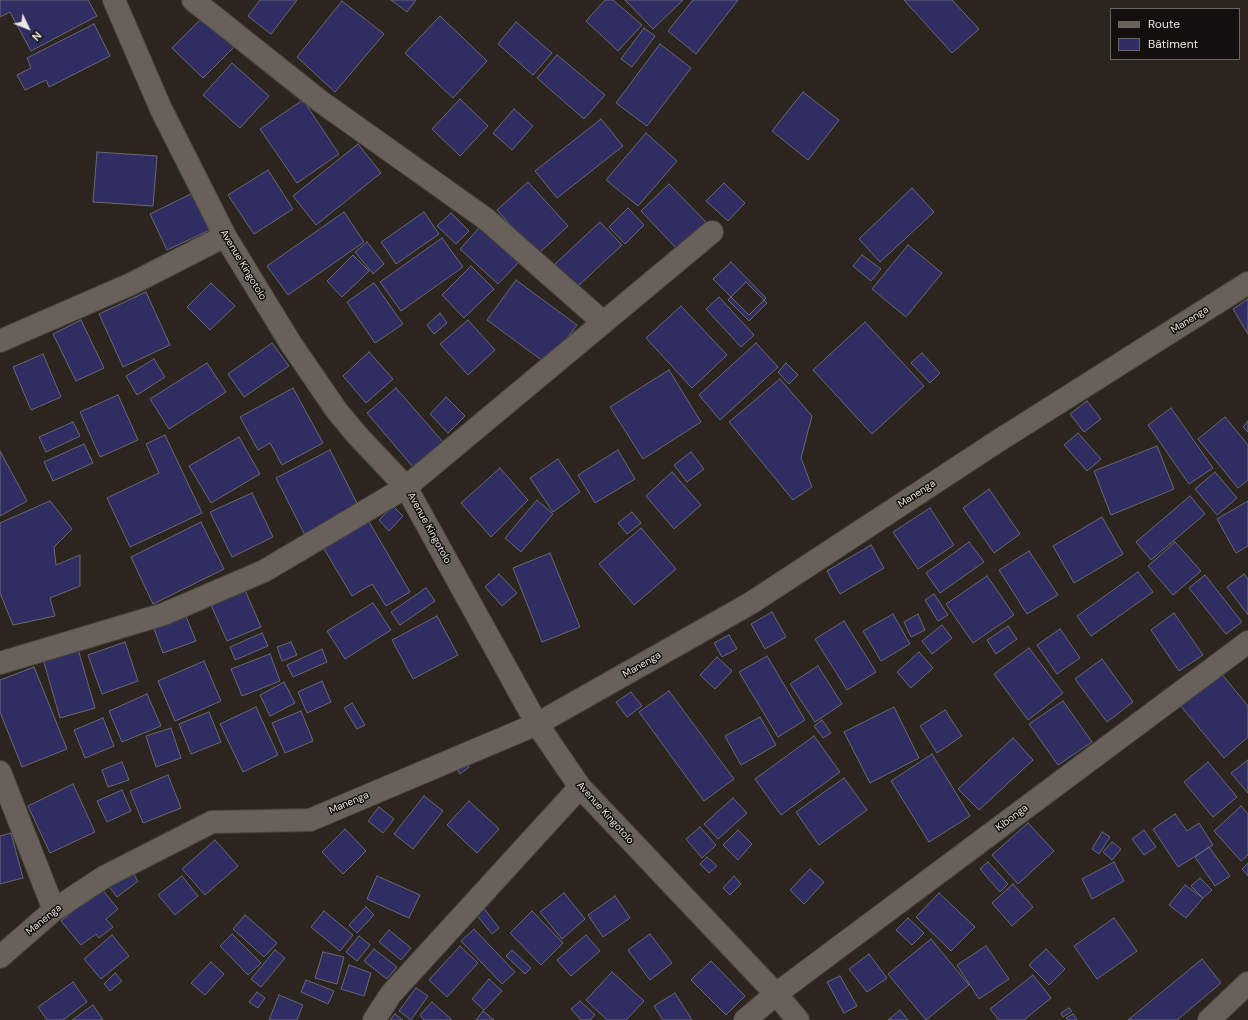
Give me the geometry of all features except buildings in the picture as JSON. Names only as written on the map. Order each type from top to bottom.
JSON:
[{"type":"street","name":"Avenue Kingotolo","points":[[114,0],[161,109],[225,236],[291,344],[337,411],[357,435],[406,487],[537,724],[580,787],[776,994],[798,1020]]},
{"type":"street","points":[[193,0],[320,101],[486,219],[603,322]]},
{"type":"street","points":[[0,663],[164,614],[264,571],[406,487],[712,232]]},
{"type":"street","points":[[0,341],[131,284],[225,236]]},
{"type":"street","name":"Manenga","points":[[0,957],[54,910],[104,877],[212,822],[310,820],[537,724],[751,603],[1004,437],[1248,283]]},
{"type":"street","name":"Kibonga","points":[[745,1020],[776,994],[1248,642]]},
{"type":"street","points":[[0,772],[54,910]]},
{"type":"street","points":[[374,1020],[391,994],[580,787]]},
{"type":"street","points":[[1209,1020],[1248,984]]}]
